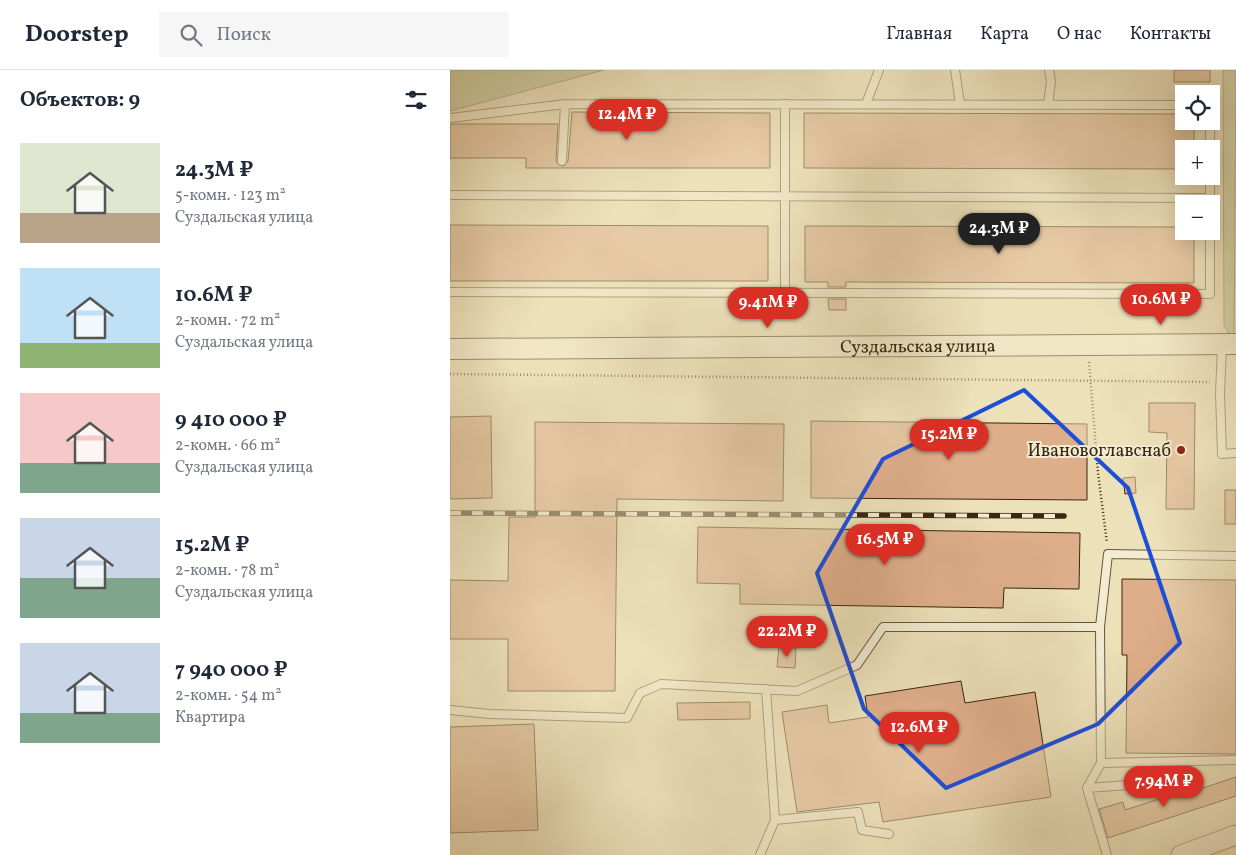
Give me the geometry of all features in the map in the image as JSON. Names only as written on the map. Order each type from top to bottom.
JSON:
[{"type":"main road","name":"Суздальская улица","points":[[450,349],[1087,343],[1229,344]]},
{"type":"street","points":[[1181,855],[1236,835]]},
{"type":"lane","points":[[866,104],[879,70]]},
{"type":"lane","points":[[955,70],[960,104]]},
{"type":"lane","points":[[1048,105],[1051,81],[1049,70]]},
{"type":"lane","points":[[450,118],[565,104],[1175,105]]},
{"type":"lane","points":[[562,161],[565,104]]},
{"type":"lane","points":[[785,104],[785,292]]},
{"type":"lane","points":[[450,196],[785,196],[1175,201]]},
{"type":"lane","points":[[450,292],[1210,294],[1210,240]]},
{"type":"lane","points":[[1229,344],[1220,382],[1222,454],[1236,453]]},
{"type":"lane","points":[[1107,855],[1087,788],[1101,762],[1100,627],[1108,554],[1236,556]]},
{"type":"lane","points":[[450,710],[489,714],[627,718],[640,693],[661,684],[797,690],[857,665],[883,627],[1100,627]]},
{"type":"lane","points":[[760,855],[775,820],[766,689]]},
{"type":"lane","points":[[1101,762],[1236,760]]},
{"type":"lane","points":[[1087,788],[1184,781]]},
{"type":"lane","points":[[775,820],[858,812],[862,830],[889,834]]},
{"type":"path","points":[[1087,343],[1098,473],[1108,554]]},
{"type":"path","points":[[450,374],[1220,382]]},
{"type":"highlighted area","points":[[1024,390],[1128,488],[1180,643],[1098,724],[946,788],[864,709],[817,573],[883,459]]},
{"type":"green space","points":[[450,70],[604,70],[450,111]]},
{"type":"green space","points":[[1223,70],[1236,70],[1234,340],[1224,326]]},
{"type":"building","points":[[1174,70],[1210,70],[1210,82],[1174,82]]},
{"type":"building","points":[[572,112],[770,113],[770,168],[526,168],[526,158],[450,158],[450,124],[558,124],[556,161],[559,165],[564,166],[568,161]]},
{"type":"building","points":[[804,113],[1175,114],[1175,130],[1194,130],[1194,140],[1175,140],[1175,169],[804,168]]},
{"type":"building","points":[[450,225],[768,226],[768,281],[450,281]]},
{"type":"building","points":[[805,226],[1175,227],[1175,240],[1194,240],[1194,283],[846,282],[846,287],[828,287],[828,282],[805,282]]},
{"type":"building","points":[[828,299],[846,299],[846,310],[829,310]]},
{"type":"building","name":"Ивановоглавснаб","points":[[1149,403],[1195,403],[1194,509],[1166,509],[1167,433],[1149,432]]},
{"type":"building","points":[[491,416],[492,498],[450,499],[450,417]]},
{"type":"building","points":[[811,421],[1087,424],[1087,500],[811,498]]},
{"type":"building","points":[[535,422],[784,424],[783,501],[617,499],[615,691],[508,691],[508,639],[450,639],[450,580],[508,581],[509,517],[535,517]]},
{"type":"building","points":[[1135,477],[1136,493],[1125,494],[1123,478]]},
{"type":"building","points":[[1225,490],[1236,490],[1236,524],[1225,524]]},
{"type":"building","points":[[698,527],[1080,533],[1079,589],[1004,588],[1003,608],[740,604],[740,584],[697,583]]},
{"type":"building","points":[[1122,579],[1236,580],[1236,754],[1126,753],[1127,655],[1122,655]]},
{"type":"building","points":[[779,647],[796,648],[795,668],[777,667]]},
{"type":"building","points":[[961,681],[965,703],[1035,692],[1051,797],[883,822],[879,802],[797,812],[782,712],[827,705],[829,723],[868,717],[865,696]]},
{"type":"building","points":[[750,702],[750,719],[678,720],[677,703]]},
{"type":"building","points":[[534,724],[538,830],[450,833],[450,727]]},
{"type":"building","points":[[1236,777],[1236,796],[1108,838],[1099,809],[1123,802],[1125,810],[1187,790],[1188,793]]},
{"type":"railway","points":[[450,513],[1064,516]]},
{"type":"place","name":"Ивановоглавснаб","points":[[1181,450]]}]
